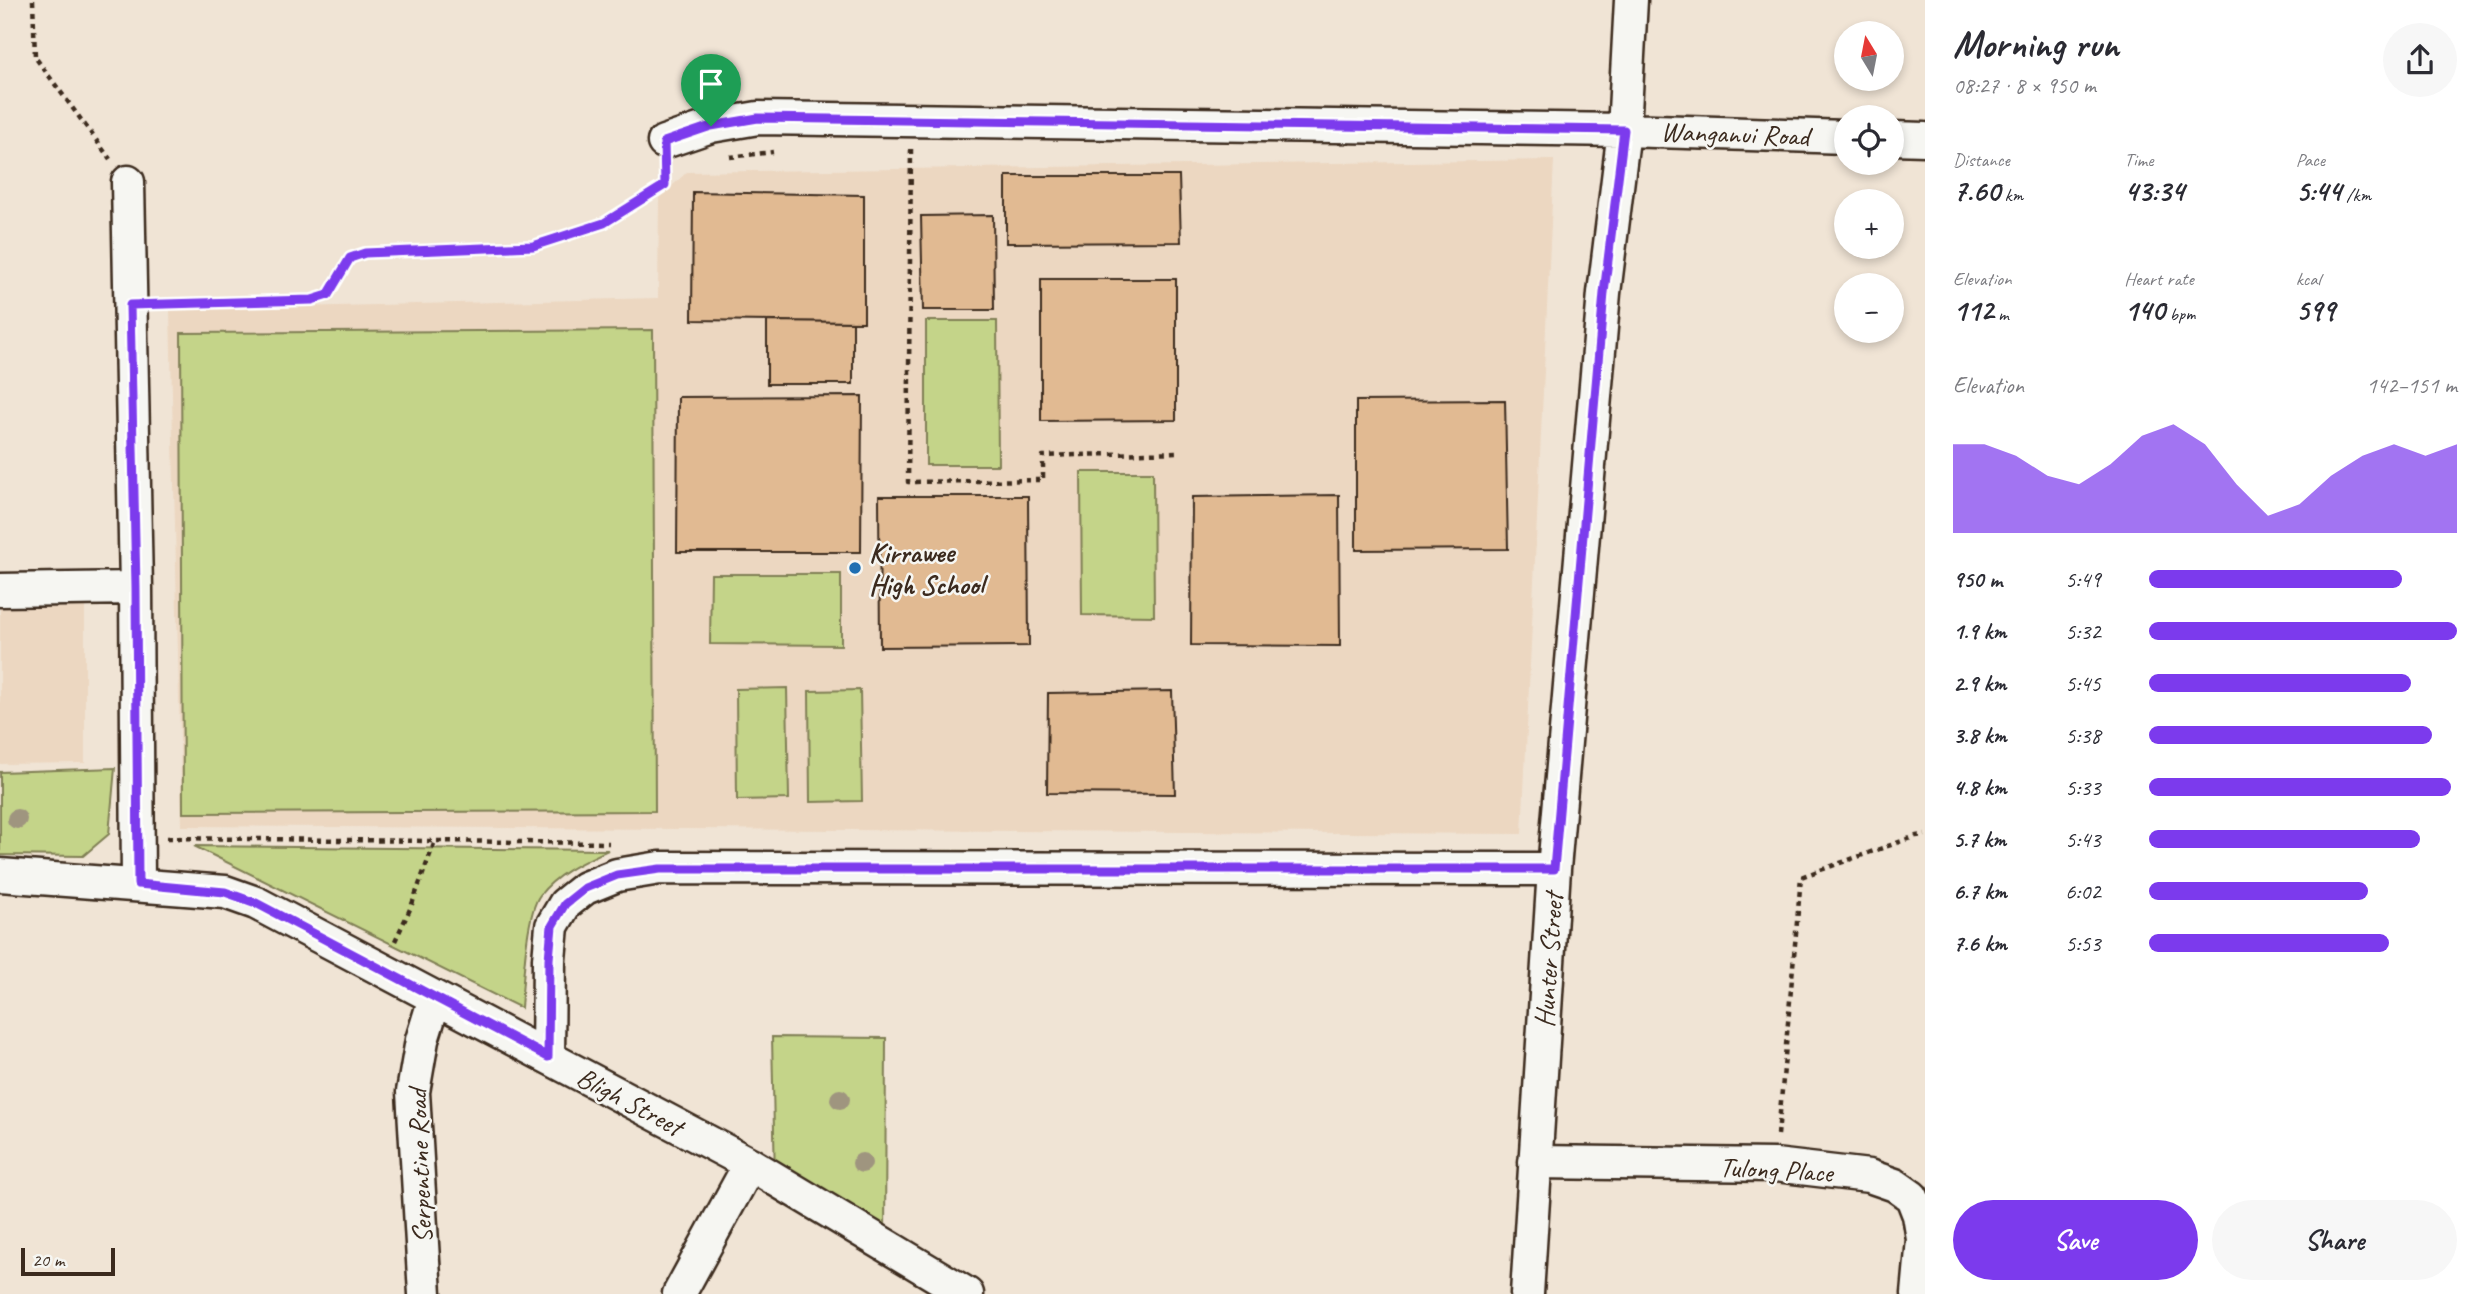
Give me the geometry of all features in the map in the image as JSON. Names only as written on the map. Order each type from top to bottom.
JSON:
[{"type":"street","name":"Hunter Street","points":[[1527,1294],[1554,869],[1605,280],[1624,130],[1631,0]]},
{"type":"street","name":"Wanganui Road","points":[[664,142],[711,126],[758,118],[1624,130],[1834,137]]},
{"type":"street","points":[[1904,138],[1925,139]]},
{"type":"street","points":[[128,182],[136,588],[138,884]]},
{"type":"street","points":[[0,590],[136,588]]},
{"type":"street","points":[[548,1057],[552,926],[565,904],[585,888],[617,875],[660,869],[1554,869]]},
{"type":"street","name":"Bligh Street","points":[[0,875],[225,892],[256,903],[750,1164],[967,1294]]},
{"type":"street","name":"Serpentine Road","points":[[425,1294],[413,1092],[422,1040],[435,998]]},
{"type":"street","name":"Tulong Place","points":[[1535,1162],[1775,1166],[1869,1175],[1895,1185],[1912,1197],[1919,1215],[1923,1239],[1918,1294]]},
{"type":"street","points":[[679,1294],[750,1164]]},
{"type":"path","points":[[33,0],[35,57],[128,182]]},
{"type":"path","points":[[130,305],[312,300],[328,295],[350,258],[365,253],[533,246],[604,223],[665,185],[664,142]]},
{"type":"path","points":[[912,149],[908,482],[1043,480],[1043,456],[1180,453]]},
{"type":"path","points":[[1775,1166],[1801,877],[1925,835]]},
{"type":"path","points":[[138,837],[613,843]]},
{"type":"path","points":[[381,970],[411,907],[435,841]]},
{"type":"shaded area","name":"Kirrawee High School","points":[[1554,160],[1522,834],[182,826],[170,310],[658,298],[659,198],[687,172]]},
{"type":"shaded area","points":[[0,607],[85,607],[85,763],[0,764]]},
{"type":"green space","points":[[926,321],[997,321],[998,465],[926,465]]},
{"type":"green space","points":[[653,330],[655,811],[183,813],[181,333]]},
{"type":"green space","points":[[1081,472],[1153,472],[1154,616],[1082,615]]},
{"type":"green space","points":[[711,574],[841,574],[841,645],[710,644]]},
{"type":"green space","points":[[787,688],[789,799],[737,800],[736,689]]},
{"type":"green space","points":[[860,690],[862,801],[810,802],[809,691]]},
{"type":"green space","points":[[115,768],[109,834],[83,856],[0,855],[0,772]]},
{"type":"green space","points":[[194,846],[608,850],[562,874],[547,887],[535,904],[528,932],[521,1008]]},
{"type":"green space","points":[[772,1037],[886,1038],[885,1245],[775,1179]]},
{"type":"building","points":[[1006,176],[1179,176],[1181,242],[1006,243]]},
{"type":"building","points":[[693,192],[864,195],[864,322],[692,320]]},
{"type":"building","points":[[993,215],[994,310],[923,310],[921,216]]},
{"type":"building","points":[[1041,279],[1176,279],[1176,420],[1041,421]]},
{"type":"building","points":[[767,321],[853,322],[853,384],[767,384]]},
{"type":"building","points":[[862,396],[861,552],[677,552],[678,397]]},
{"type":"building","points":[[1505,400],[1508,549],[1356,550],[1356,401]]},
{"type":"building","points":[[1339,495],[1340,646],[1191,645],[1192,497]]},
{"type":"building","points":[[879,496],[1028,496],[1029,646],[880,647]]},
{"type":"building","points":[[1172,691],[1175,794],[1047,793],[1048,693]]},
{"type":"place","name":"Kirrawee High School","points":[[855,568]]},
{"type":"route","points":[[758,118],[1624,130],[1604,293],[1554,869],[660,869],[617,875],[585,888],[565,904],[552,926],[548,1057],[256,903],[225,892],[138,884],[130,305],[312,300],[328,295],[350,258],[365,253],[533,246],[604,223],[665,185],[664,142],[711,126],[758,118]]}]
